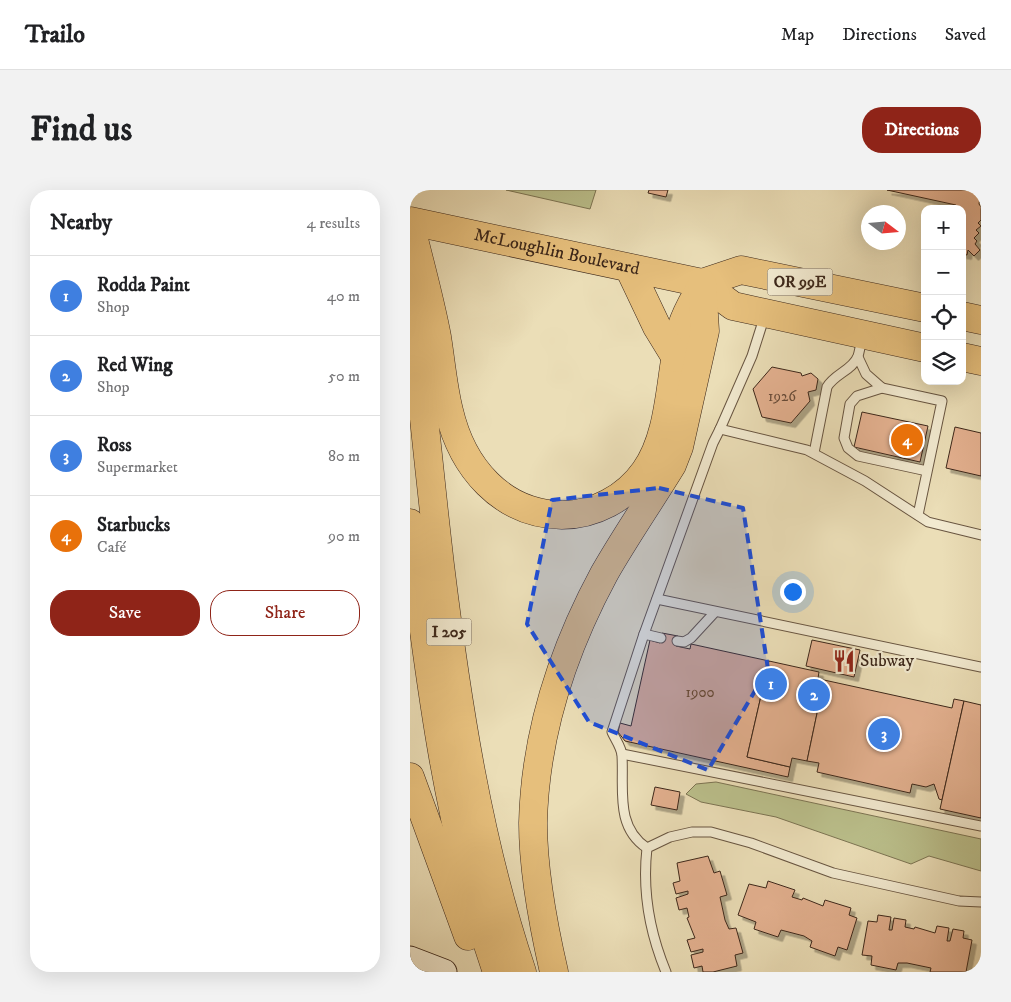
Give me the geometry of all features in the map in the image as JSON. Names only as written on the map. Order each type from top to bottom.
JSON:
[{"type":"main road","name":"McLoughlin Boulevard","points":[[410,222],[702,283],[733,306],[765,314],[860,346],[921,348]]},
{"type":"main road","points":[[410,222],[426,333],[449,414],[462,447],[474,468],[487,484],[512,503],[541,513],[585,512],[611,502],[624,494],[645,471],[658,445],[682,324],[702,283]]},
{"type":"main road","points":[[629,268],[657,327],[676,358]]},
{"type":"main road","name":"OR 99E","points":[[702,283],[741,270],[921,307]]},
{"type":"main road","name":"I 205","points":[[410,276],[426,333],[430,483],[455,677],[477,803],[508,931],[522,972]]},
{"type":"main road","points":[[551,959],[540,897],[533,824],[539,758],[552,700],[564,663],[597,590],[672,465],[679,447],[705,330],[702,283]]},
{"type":"main road","points":[[966,317],[981,320]]},
{"type":"main road","points":[[966,358],[981,361]]},
{"type":"main road","name":"I 205","points":[[410,523],[439,732],[468,915],[497,972]]},
{"type":"main road","points":[[410,777],[468,915],[482,972]]},
{"type":"street","points":[[414,964],[444,972]]},
{"type":"lane","points":[[647,848],[636,841],[629,830],[622,793],[622,754],[612,732],[644,634],[713,443],[755,347],[765,314]]},
{"type":"lane","points":[[860,346],[866,374],[882,388],[942,401],[918,515]]},
{"type":"lane","points":[[814,453],[827,387],[830,381],[853,363],[860,346]]},
{"type":"lane","points":[[882,388],[857,396],[850,404],[844,438],[848,448],[858,456],[927,471]]},
{"type":"lane","points":[[720,429],[796,446],[814,453],[865,481],[938,526],[981,535]]},
{"type":"lane","points":[[657,599],[981,667]]},
{"type":"lane","points":[[677,641],[684,642],[691,638],[715,612]]},
{"type":"lane","points":[[644,634],[661,638]]},
{"type":"lane","points":[[622,754],[981,826]]},
{"type":"lane","points":[[647,848],[670,837],[692,832],[711,832],[751,843],[833,873],[959,900],[981,902]]},
{"type":"lane","points":[[647,848],[644,876],[647,912],[655,945],[666,972]]},
{"type":"highlighted area","points":[[659,488],[743,508],[768,669],[708,770],[589,722],[527,624],[552,500]]},
{"type":"green space","points":[[506,190],[596,190],[590,209]]},
{"type":"green space","points":[[716,782],[981,839],[981,871],[929,856],[911,864],[776,817],[701,802],[686,794],[696,784]]},
{"type":"building","points":[[649,190],[668,190],[666,197],[648,193]]},
{"type":"building","points":[[887,190],[981,190],[979,204],[981,207],[981,220],[978,223],[981,226],[976,230],[979,233],[974,238],[977,241],[975,244],[980,250],[974,256],[968,250],[966,255],[966,205],[956,205]]},
{"type":"building","points":[[772,367],[801,373],[802,376],[811,373],[818,379],[816,390],[808,392],[810,401],[791,423],[762,417],[753,389]]},
{"type":"building","points":[[862,412],[928,426],[920,462],[854,447]]},
{"type":"building","points":[[955,427],[981,433],[981,476],[946,468]]},
{"type":"building","points":[[662,633],[678,636],[676,646],[690,649],[691,644],[769,661],[747,757],[790,767],[788,777],[625,741],[618,732],[620,723],[631,726],[650,640],[660,643]]},
{"type":"building","points":[[812,640],[860,650],[854,677],[806,666]]},
{"type":"building","points":[[769,661],[819,672],[818,678],[824,680],[807,761],[792,758],[790,767],[747,757]]},
{"type":"building","points":[[824,680],[952,708],[954,699],[964,701],[942,800],[939,799],[934,784],[926,787],[912,784],[910,793],[817,772],[819,763],[807,761]]},
{"type":"building","points":[[964,701],[981,705],[981,818],[940,809]]},
{"type":"building","points":[[655,787],[680,792],[677,810],[651,805]]},
{"type":"building","points":[[708,856],[714,873],[720,871],[727,895],[720,897],[725,920],[729,929],[736,928],[743,953],[735,955],[737,966],[713,972],[703,972],[702,966],[694,968],[691,955],[703,952],[703,949],[691,952],[687,940],[695,938],[687,918],[689,917],[687,908],[679,910],[676,898],[688,894],[688,891],[676,894],[673,883],[680,881],[677,863]]},
{"type":"building","points":[[768,881],[795,890],[792,897],[802,900],[803,898],[823,906],[825,900],[851,908],[849,915],[857,918],[847,950],[838,947],[835,956],[810,947],[812,941],[804,936],[781,930],[778,937],[754,929],[756,922],[738,915],[749,884],[766,888]]},
{"type":"building","points":[[878,915],[891,917],[889,930],[892,930],[894,918],[906,920],[905,927],[914,929],[915,927],[935,933],[937,926],[949,928],[947,941],[950,941],[953,929],[964,931],[963,938],[972,940],[966,972],[930,972],[931,968],[907,963],[898,963],[896,970],[871,965],[872,956],[862,955],[868,921],[877,922]]},
{"type":"place","name":"Starbucks","points":[[907,440]]},
{"type":"place","name":"Subway","points":[[844,661]]},
{"type":"place","name":"Rodda Paint","points":[[771,684]]},
{"type":"place","name":"Red Wing","points":[[814,695]]},
{"type":"place","name":"Ross","points":[[884,734]]}]
